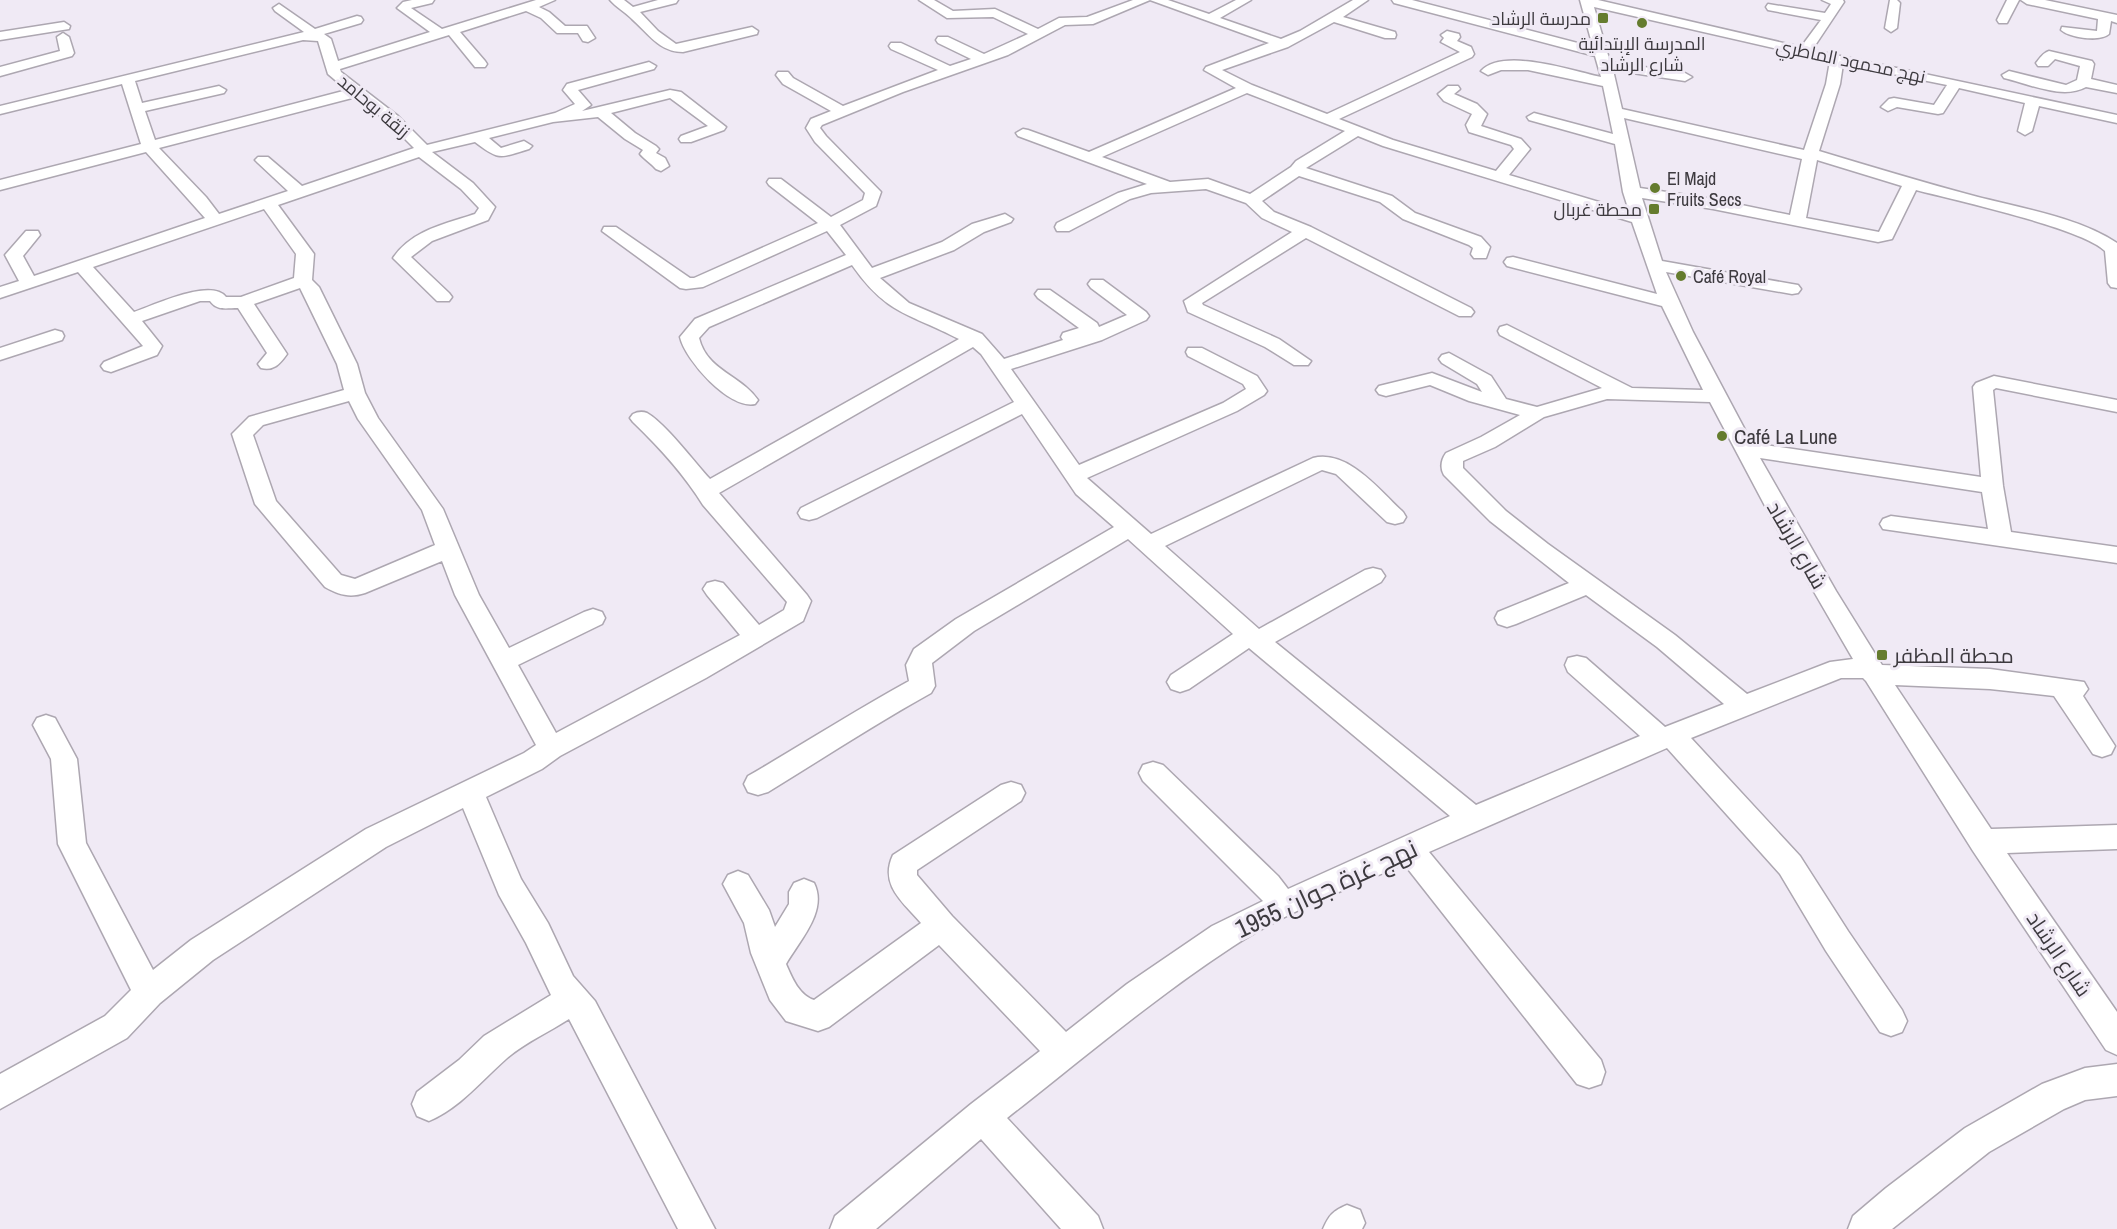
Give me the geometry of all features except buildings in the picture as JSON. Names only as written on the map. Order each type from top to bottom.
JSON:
[{"type":"street","points":[[428,0],[403,8],[447,33],[480,64]]},
{"type":"street","points":[[332,67],[549,0]]},
{"type":"street","points":[[616,0],[631,11],[653,34],[673,48],[683,48],[752,31]]},
{"type":"street","points":[[631,11],[672,0]]},
{"type":"street","points":[[925,0],[951,15],[995,13],[1037,33]]},
{"type":"street","points":[[610,231],[646,254],[675,277],[691,285],[830,224],[870,203],[873,192],[820,139],[813,128],[816,122],[948,70],[1003,52],[1063,21],[1089,21],[1144,0]]},
{"type":"street","points":[[1156,0],[1283,44]]},
{"type":"street","points":[[1209,19],[1245,0]]},
{"type":"street","points":[[1362,0],[1305,34],[1210,70],[1247,88],[1356,130],[1638,219]]},
{"type":"street","points":[[1398,0],[1605,67]]},
{"type":"street","name":"شارع الرشاد","points":[[1586,0],[1605,67],[1638,219],[1670,302],[1717,396],[1779,515],[1872,671],[1983,842],[2117,1040]]},
{"type":"street","name":"نهج محمود الماطري","points":[[1586,0],[1804,52],[2117,119]]},
{"type":"street","points":[[1804,52],[1838,2],[1828,0]]},
{"type":"street","points":[[1880,0],[1895,2],[1891,28]]},
{"type":"street","points":[[2003,20],[2013,0]]},
{"type":"street","points":[[2027,0],[2111,18],[2103,34],[2086,34],[2067,30]]},
{"type":"street","points":[[528,7],[545,15],[562,30],[582,29],[588,38]]},
{"type":"street","points":[[1772,7],[1829,18]]},
{"type":"street","points":[[279,8],[314,33]]},
{"type":"street","points":[[1334,18],[1390,35]]},
{"type":"street","points":[[0,110],[314,33],[357,20]]},
{"type":"street","points":[[0,36],[64,31],[67,53],[0,72]]},
{"type":"street","name":"زنقة بوحامد","points":[[314,33],[324,39],[335,74],[393,119],[424,150],[426,156],[467,186],[487,207],[482,217],[433,235],[405,252],[402,258],[443,297]]},
{"type":"street","points":[[1328,119],[1364,100],[1467,54],[1467,50],[1461,45],[1448,42],[1454,37],[1447,35]]},
{"type":"street","points":[[943,40],[983,59]]},
{"type":"street","points":[[1523,63],[1529,45]]},
{"type":"street","points":[[896,46],[948,70]]},
{"type":"street","points":[[2043,63],[2049,55],[2082,61],[2087,64],[2084,82]]},
{"type":"street","points":[[1797,221],[1810,155],[1833,84],[1837,59]]},
{"type":"street","points":[[1488,71],[1501,65],[1523,63],[1605,67],[1685,78]]},
{"type":"street","points":[[553,118],[584,105],[570,90],[572,87],[649,66]]},
{"type":"street","points":[[783,75],[788,81],[841,111]]},
{"type":"street","points":[[2009,75],[2066,89],[2072,89],[2084,82],[2117,89]]},
{"type":"street","points":[[127,79],[149,146],[188,187],[215,220]]},
{"type":"street","points":[[1888,107],[1894,102],[1938,110],[1955,83]]},
{"type":"street","points":[[1089,157],[1247,88]]},
{"type":"street","points":[[1453,89],[1445,94],[1448,98],[1475,107],[1480,114],[1473,125],[1474,129],[1516,142],[1522,149],[1499,177]]},
{"type":"street","points":[[137,109],[219,90]]},
{"type":"street","points":[[0,185],[358,92]]},
{"type":"street","points":[[0,293],[424,150],[553,118],[601,111],[670,94],[676,95],[719,127],[686,139]]},
{"type":"street","points":[[1475,107],[1490,97]]},
{"type":"street","points":[[2025,131],[2033,100]]},
{"type":"street","points":[[601,111],[630,136],[651,149],[648,154],[660,161],[662,166]]},
{"type":"street","points":[[1615,112],[1810,155],[2034,217],[2102,239],[2112,247],[2115,253],[2117,283]]},
{"type":"street","points":[[1534,117],[1622,141]]},
{"type":"street","points":[[1252,200],[1297,170],[1301,164],[1356,130]]},
{"type":"street","points":[[1023,133],[1168,187]]},
{"type":"street","points":[[478,137],[499,153],[524,146]]},
{"type":"street","points":[[263,160],[299,192]]},
{"type":"street","points":[[1297,170],[1386,199],[1409,216],[1475,241],[1482,247],[1480,254]]},
{"type":"street","points":[[775,182],[830,224],[869,275],[890,298],[912,312],[975,338],[998,363],[1084,489],[1253,638],[1473,819]]},
{"type":"street","points":[[1063,227],[1124,196],[1150,188],[1208,184],[1230,194],[1252,200],[1268,215],[1305,231],[1465,312]]},
{"type":"street","points":[[1631,192],[1713,204],[1878,237],[1886,235],[1911,184]]},
{"type":"street","points":[[268,203],[305,254],[303,281]]},
{"type":"street","points":[[869,275],[948,246],[978,228],[1005,219]]},
{"type":"street","points":[[1301,361],[1272,344],[1194,309],[1193,301],[1305,231]]},
{"type":"street","points":[[29,284],[14,255],[32,235]]},
{"type":"street","points":[[748,400],[710,370],[692,350],[689,337],[702,322],[856,257]]},
{"type":"street","points":[[1513,262],[1670,302]]},
{"type":"street","points":[[1654,265],[1792,289]]},
{"type":"street","points":[[81,266],[153,346],[150,351],[111,366]]},
{"type":"street","points":[[131,320],[198,296],[215,295],[221,303],[243,302],[303,281]]},
{"type":"street","points":[[303,281],[310,287],[347,364],[355,393],[383,443],[432,509],[467,595],[551,748]]},
{"type":"street","points":[[998,363],[1095,336],[1140,316],[1097,284]]},
{"type":"street","points":[[998,363],[1085,332],[1090,327],[1044,294]]},
{"type":"street","points":[[243,302],[260,328],[266,332],[277,354],[268,364]]},
{"type":"street","points":[[1507,331],[1625,393]]},
{"type":"street","points":[[0,354],[55,336]]},
{"type":"street","points":[[707,490],[975,338]]},
{"type":"street","points":[[1075,475],[1230,407],[1257,391],[1250,380],[1195,352]]},
{"type":"street","points":[[1449,359],[1484,380],[1498,402]]},
{"type":"street","points":[[1386,390],[1432,378],[1476,397],[1537,413]]},
{"type":"street","points":[[2001,538],[1992,486],[1983,387],[1994,382],[2117,406]]},
{"type":"street","points":[[355,393],[256,421],[242,434],[266,504],[333,581],[344,587],[357,587],[447,549]]},
{"type":"street","points":[[1717,396],[1625,393],[1590,396],[1537,413],[1488,442],[1454,458],[1452,470],[1498,516],[1587,585],[1666,641],[1745,707]]},
{"type":"street","points":[[809,513],[1026,404]]},
{"type":"street","points":[[0,1092],[116,1027],[149,993],[236,926],[376,838],[533,761],[551,748],[795,615],[799,601],[711,500],[707,490],[665,441],[640,418]]},
{"type":"street","points":[[1745,449],[1992,486]]},
{"type":"street","points":[[1149,544],[1320,463],[1343,469],[1395,517]]},
{"type":"street","points":[[1891,524],[2117,555]]},
{"type":"street","points":[[758,784],[853,728],[872,713],[922,686],[918,665],[923,656],[965,625],[1129,528]]},
{"type":"street","points":[[1180,682],[1253,638],[1372,576]]},
{"type":"street","points":[[1508,618],[1587,585]]},
{"type":"street","points":[[715,589],[756,638]]},
{"type":"street","points":[[503,662],[593,618]]},
{"type":"street","points":[[1577,665],[1666,737],[1790,865],[1837,941],[1891,1021]]},
{"type":"street","name":"نهج غرة جوان 1955","points":[[848,1229],[983,1116],[1138,995],[1223,936],[1283,905],[1410,850],[1473,819],[1666,737],[1839,669],[1990,679],[2068,688],[2102,746]]},
{"type":"street","points":[[46,725],[64,759],[72,844],[149,993]]},
{"type":"street","points":[[1153,772],[1268,885],[1283,905]]},
{"type":"street","points":[[470,792],[509,886],[537,933],[562,986],[584,1012],[697,1229]]},
{"type":"street","points":[[1011,793],[903,864],[902,879],[941,926],[1064,1053]]},
{"type":"street","points":[[1983,842],[2117,837]]},
{"type":"street","points":[[1410,850],[1589,1072]]},
{"type":"street","points":[[738,884],[758,920],[781,990],[797,1010],[818,1016],[941,926]]},
{"type":"street","points":[[770,962],[804,907],[804,892]]},
{"type":"street","points":[[429,1104],[471,1072],[495,1047],[573,999]]},
{"type":"street","points":[[1866,1229],[1898,1200],[1977,1140],[2054,1096],[2085,1084],[2117,1080]]},
{"type":"street","points":[[983,1116],[1085,1229]]},
{"type":"place","name":"مدرسة الرشاد","points":[[1603,18]]},
{"type":"place","name":"المدرسة الإبتدائية شارع الرشاد","points":[[1642,23]]},
{"type":"place","name":"El Majd Fruits Secs","points":[[1655,188]]},
{"type":"place","name":"محطة غربال","points":[[1654,209]]},
{"type":"place","name":"Café Royal","points":[[1681,276]]},
{"type":"place","name":"Café La Lune","points":[[1722,436]]},
{"type":"place","name":"محطة المظفر","points":[[1882,655]]}]
